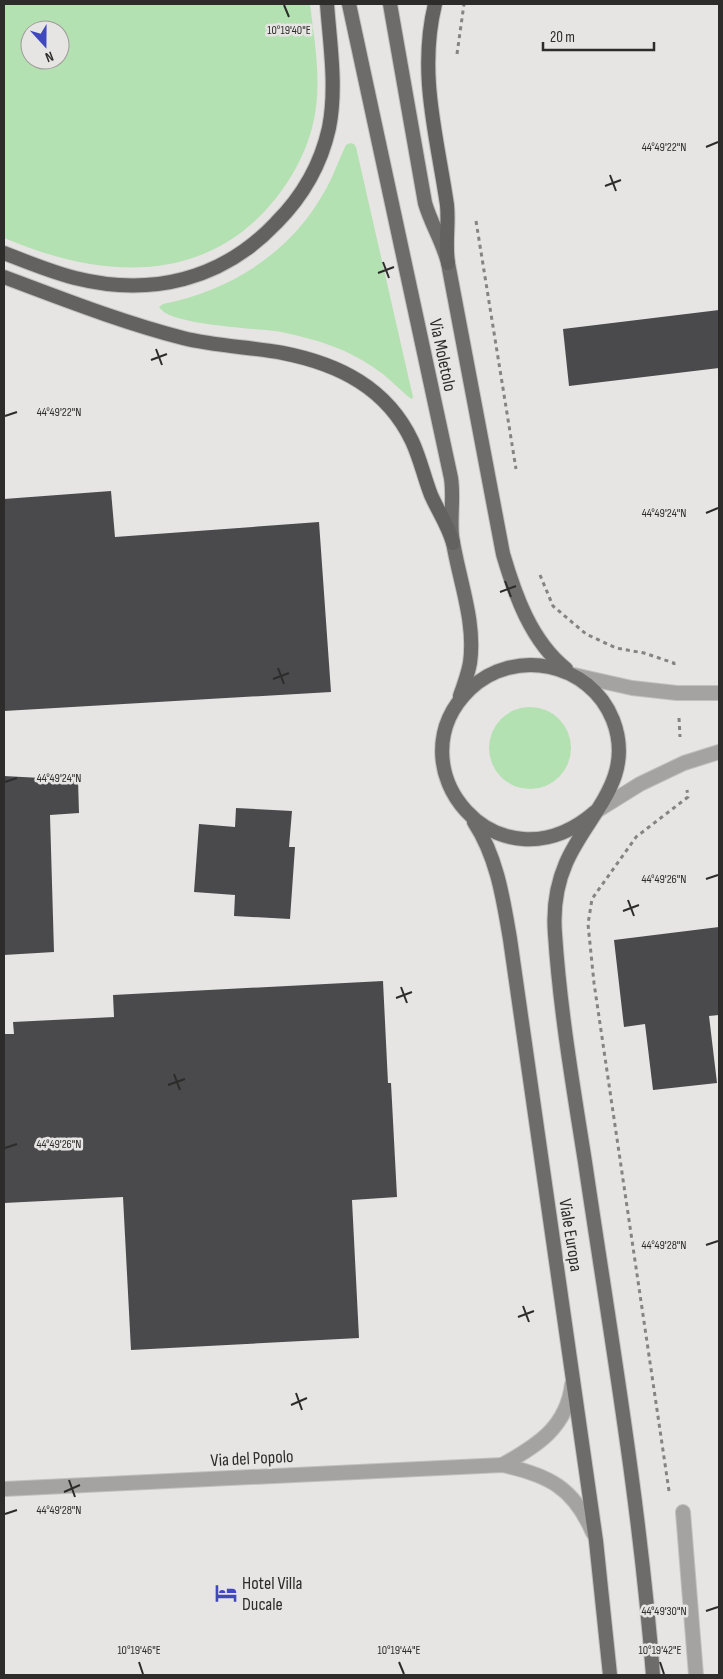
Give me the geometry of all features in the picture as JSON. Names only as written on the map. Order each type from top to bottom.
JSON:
[{"type":"highway","points":[[4,253],[45,269],[76,278],[141,285],[165,283],[192,277],[221,266],[246,250],[283,216],[303,191],[315,169],[323,146],[328,130],[333,96],[332,63],[326,4]]},
{"type":"highway","points":[[435,4],[429,35],[428,90],[447,207],[446,246],[448,263]]},
{"type":"highway","points":[[4,277],[82,307],[184,338],[304,358],[356,378],[383,399],[404,426],[412,442],[432,498],[444,520],[453,543]]},
{"type":"main road","name":"Via Moletolo","points":[[349,4],[451,478],[453,543],[465,597],[471,642],[470,663],[466,680],[446,727],[443,742],[444,771],[449,785],[464,810],[475,820],[500,834],[529,840],[544,839],[565,832],[595,812],[611,788],[616,774],[618,760],[617,738],[612,718],[596,693],[574,676],[551,654],[540,640],[521,606],[508,572],[496,519],[448,263],[425,203],[390,4]]},
{"type":"main road","name":"Via Moletolo","points":[[451,714],[463,696],[479,681],[491,673],[505,668],[518,665],[547,665],[574,676]]},
{"type":"main road","name":"Viale Europa","points":[[464,810],[483,838],[490,854],[505,911],[596,1541],[610,1675]]},
{"type":"main road","name":"Viale Europa","points":[[595,812],[576,843],[561,875],[555,903],[555,934],[573,1088],[636,1514],[653,1675]]},
{"type":"street","points":[[574,676],[632,688],[676,693],[719,693]]},
{"type":"street","points":[[595,812],[640,784],[684,763],[719,752]]},
{"type":"street","name":"Via del Popolo","points":[[502,1465],[524,1453],[545,1438],[564,1415],[570,1399],[572,1377]]},
{"type":"street","name":"Via del Popolo","points":[[4,1488],[502,1465],[526,1470],[553,1482],[573,1498],[585,1514],[596,1541]]},
{"type":"street","points":[[683,1512],[696,1675]]},
{"type":"path","points":[[457,56],[464,4]]},
{"type":"path","points":[[475,218],[517,473]]},
{"type":"path","points":[[538,570],[553,606],[586,634],[616,648],[674,663],[688,797],[636,837],[592,899],[588,924],[594,984],[672,1510],[683,1512]]},
{"type":"green space","points":[[4,4],[310,4],[318,82],[312,128],[309,140],[293,173],[264,212],[235,236],[205,253],[173,263],[140,267],[106,266],[71,260],[37,251],[4,238]]},
{"type":"green space","points":[[350,143],[356,147],[412,399],[368,364],[333,346],[281,332],[196,322],[166,313],[159,307],[163,304],[211,290],[255,267],[275,252],[293,235],[309,215],[327,188],[346,145]]},
{"type":"green space","points":[[530,707],[546,710],[559,719],[568,732],[571,748],[568,764],[559,777],[546,786],[530,789],[514,786],[501,777],[492,764],[489,748],[492,732],[501,719],[514,710]]},
{"type":"building","points":[[719,310],[719,368],[569,386],[563,329]]},
{"type":"building","points":[[111,491],[115,537],[319,522],[331,692],[4,711],[4,499]]},
{"type":"building","points":[[4,776],[78,780],[79,813],[50,815],[54,952],[4,955]]},
{"type":"building","points":[[236,808],[292,811],[289,847],[295,847],[290,919],[234,916],[235,895],[194,892],[199,824],[235,827]]},
{"type":"building","points":[[719,927],[719,1015],[709,1016],[717,1083],[653,1090],[645,1024],[624,1027],[614,940]]},
{"type":"building","points":[[383,981],[388,1083],[391,1083],[397,1197],[352,1200],[359,1338],[131,1350],[123,1197],[4,1203],[4,1034],[14,1034],[13,1022],[114,1017],[113,995]]},
{"type":"place","name":"Hotel Villa Ducale","points":[[226,1593]]}]
